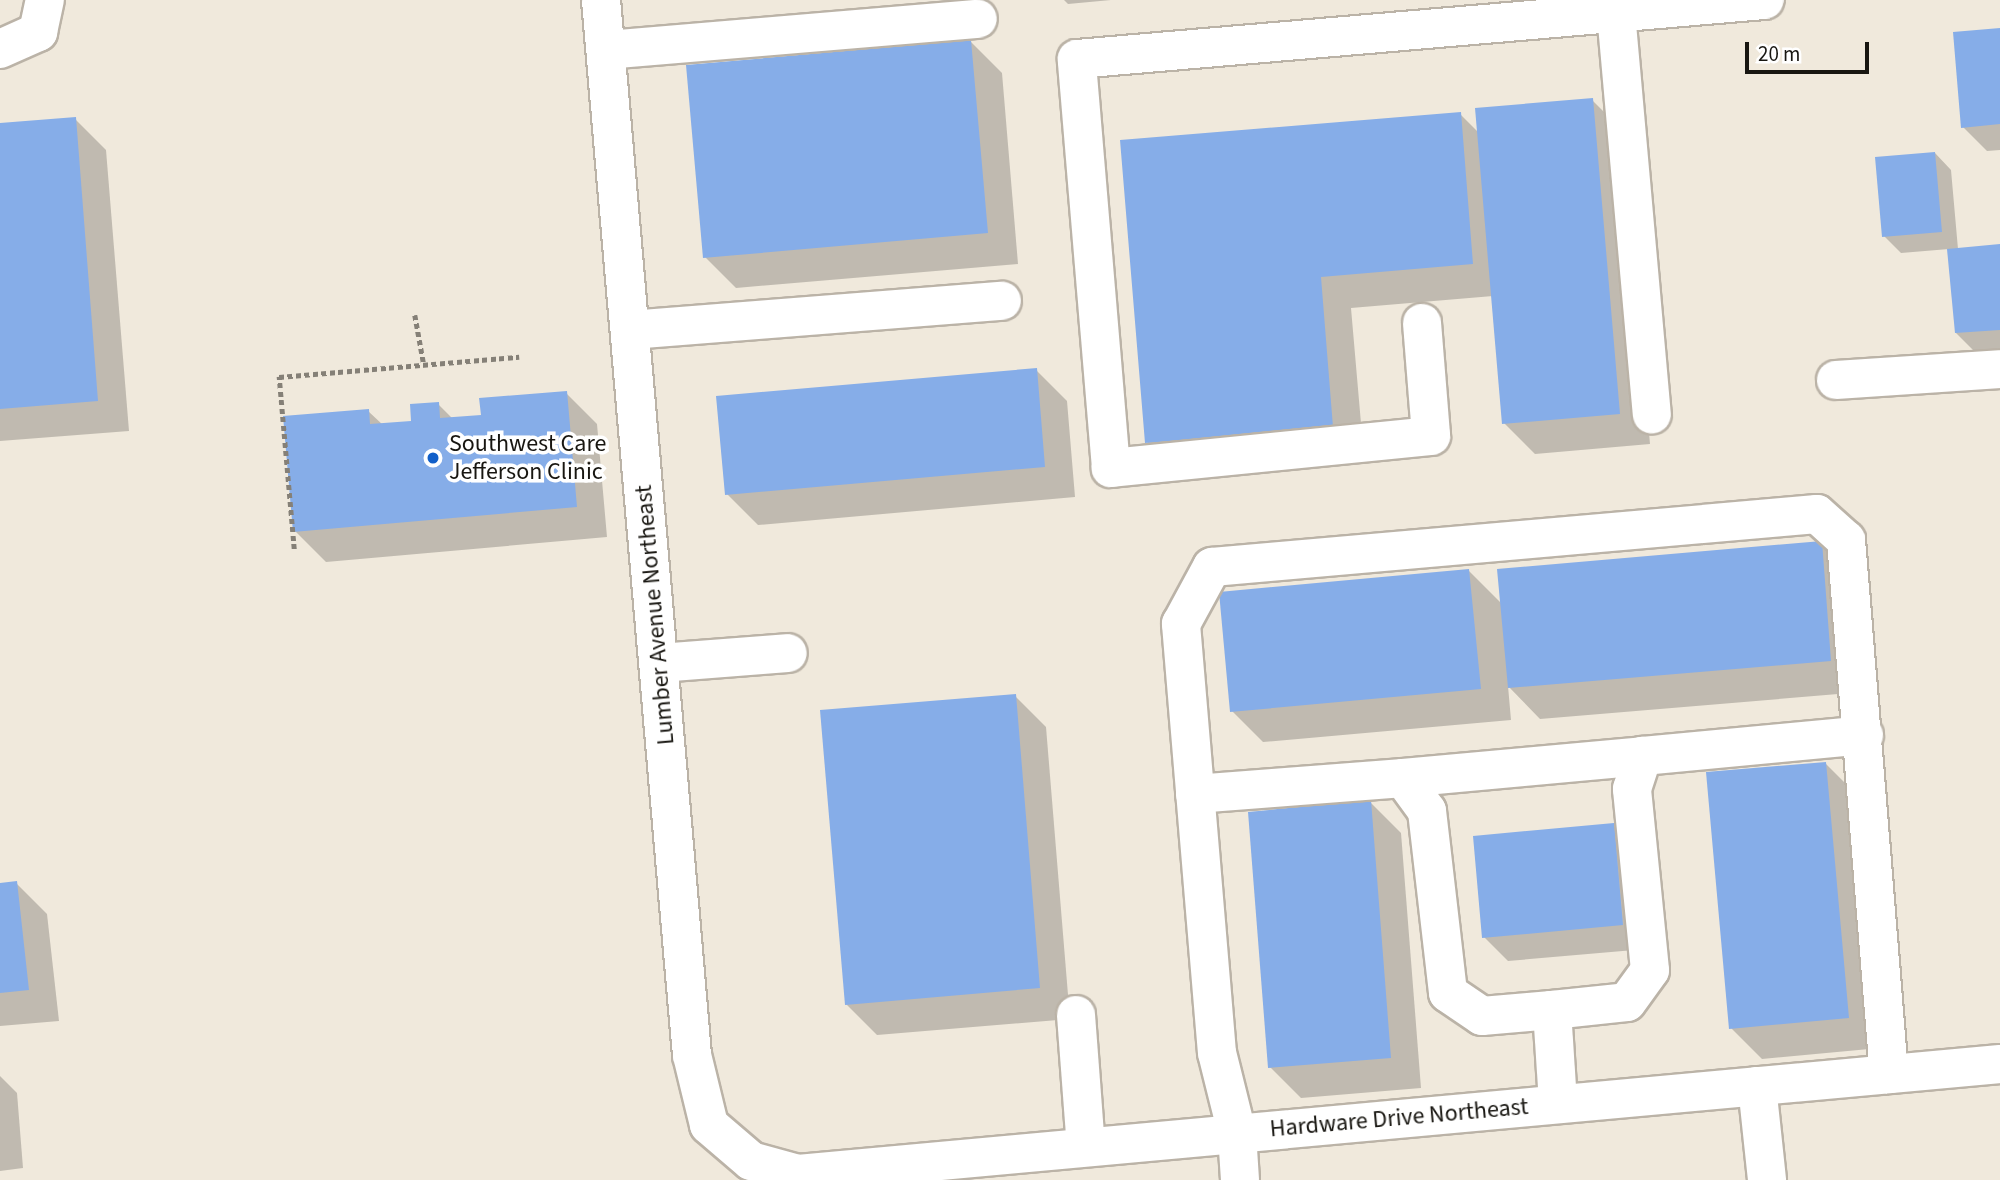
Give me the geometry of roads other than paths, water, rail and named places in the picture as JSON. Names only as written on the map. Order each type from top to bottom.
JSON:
[{"type":"street","name":"Lumber Avenue Northeast","points":[[601,0],[692,1055],[709,1125],[751,1161],[798,1174]]},
{"type":"street","points":[[1422,323],[1431,436],[1111,468],[1077,58],[1764,0]]},
{"type":"street","points":[[0,49],[38,33],[46,2]]},
{"type":"street","points":[[1616,13],[1652,414]]},
{"type":"street","points":[[606,50],[978,19]]},
{"type":"street","points":[[630,330],[1002,300]]},
{"type":"street","points":[[1836,380],[2000,369]]},
{"type":"street","points":[[1240,1180],[1237,1133],[1217,1053],[1181,624],[1212,567],[1817,514],[1846,540],[1864,735],[1889,1074]]},
{"type":"street","points":[[659,663],[788,653]]},
{"type":"street","points":[[1195,794],[1403,778],[1864,735]]},
{"type":"street","points":[[1403,778],[1427,811],[1448,993],[1482,1016],[1552,1010],[1627,1003],[1650,970],[1632,789],[1643,756]]},
{"type":"street","points":[[1552,1010],[1558,1104]]},
{"type":"street","points":[[1076,1015],[1086,1147]]},
{"type":"street","name":"Hardware Drive Northeast","points":[[798,1174],[2000,1064]]},
{"type":"street","points":[[1758,1086],[1767,1180]]},
{"type":"place","name":"Southwest Care Jefferson Clinic","points":[[433,458]]}]
